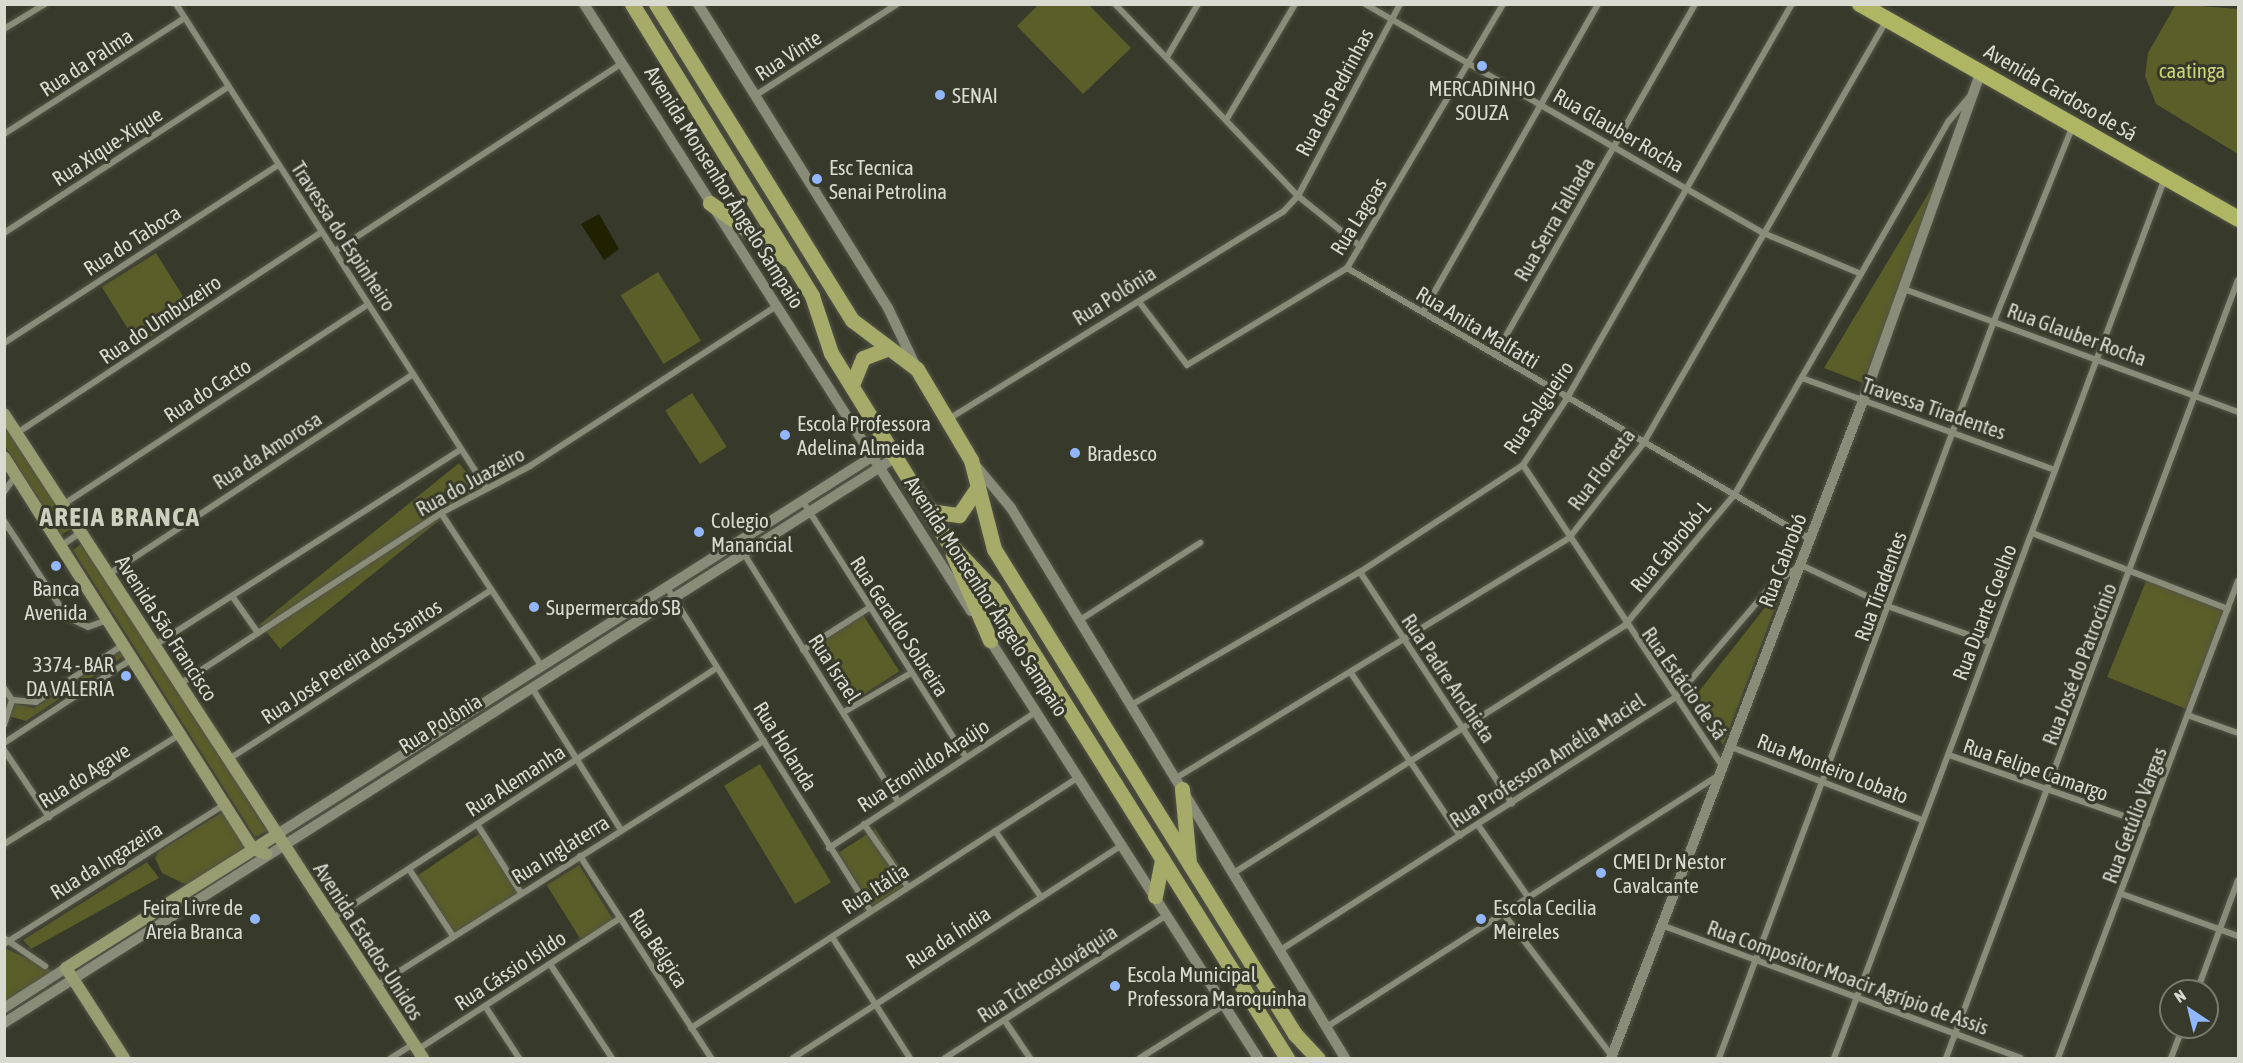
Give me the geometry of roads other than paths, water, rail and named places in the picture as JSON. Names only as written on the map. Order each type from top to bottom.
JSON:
[{"type":"highway","name":"Avenida Cardoso de Sá","points":[[1860,4],[2238,219]]},
{"type":"main road","name":"Avenida Monsenhor Ângelo Sampaio","points":[[632,4],[791,261],[816,304],[831,353],[928,511],[947,541],[993,589],[1287,1059]]},
{"type":"main road","name":"Avenida Monsenhor Ângelo Sampaio","points":[[656,4],[847,312],[886,349],[917,369],[971,460],[988,540],[1295,1034],[1317,1059]]},
{"type":"main road","points":[[710,203],[791,261]]},
{"type":"main road","points":[[852,385],[863,358],[886,349]]},
{"type":"main road","name":"Avenida São Francisco","points":[[4,414],[280,839]]},
{"type":"main road","points":[[4,457],[253,849],[266,854]]},
{"type":"main road","points":[[928,511],[960,515],[978,487]]},
{"type":"main road","points":[[947,541],[990,640]]},
{"type":"main road","points":[[1179,784],[1189,866]]},
{"type":"main road","name":"Rua Polônia","points":[[69,974],[253,849],[280,839]]},
{"type":"main road","name":"Avenida Estados Unidos","points":[[280,839],[330,920],[418,1051]]},
{"type":"main road","points":[[1155,896],[1162,859]]},
{"type":"main road","points":[[69,974],[124,1059]]},
{"type":"street","points":[[4,29],[45,4]]},
{"type":"street","name":"Travessa do Espinheiro","points":[[176,4],[278,165],[336,251],[484,486]]},
{"type":"street","name":"Avenida Monsenhor Ângelo Sampaio","points":[[584,4],[1258,1059]]},
{"type":"street","name":"Avenida Monsenhor Ângelo Sampaio","points":[[698,4],[888,308],[917,369]]},
{"type":"street","name":"Rua Vinte","points":[[756,94],[897,4]]},
{"type":"street","points":[[1115,4],[1228,117],[1298,196],[1360,246]]},
{"type":"street","points":[[1167,57],[1198,4]]},
{"type":"street","points":[[1228,117],[1295,4]]},
{"type":"street","name":"Rua Glauber Rocha","points":[[1365,4],[1616,145],[1763,233],[1861,274]]},
{"type":"street","name":"Rua das Pedrinhas","points":[[1298,196],[1400,4]]},
{"type":"street","name":"Rua Lagoas","points":[[1140,303],[1182,363],[1192,363],[1347,268],[1503,4]]},
{"type":"street","points":[[1423,312],[1598,4]]},
{"type":"street","name":"Rua Serra Talhada","points":[[1495,355],[1695,4]]},
{"type":"street","name":"Rua Salgueiro","points":[[1132,704],[1360,572],[1523,465],[1566,400],[1792,4]]},
{"type":"street","name":"Rua da Palma","points":[[4,134],[185,18]]},
{"type":"street","name":"Rua Floresta","points":[[1179,784],[1351,673],[1569,538],[1643,444],[1887,19]]},
{"type":"street","points":[[336,251],[622,63]]},
{"type":"street","name":"Rua Cabrobó","points":[[1611,1057],[1664,926],[1863,402],[1982,72]]},
{"type":"street","name":"Rua Xique-Xique","points":[[4,233],[228,87]]},
{"type":"street","name":"Rua Cabrobó-L","points":[[1235,872],[1625,626],[1735,494],[1948,121],[1974,91]]},
{"type":"street","name":"Rua Tiradentes","points":[[1719,1059],[1759,961],[1826,782],[1994,321],[2073,125]]},
{"type":"street","name":"Rua do Taboca","points":[[4,343],[278,165]]},
{"type":"street","name":"Rua Duarte Coelho","points":[[1834,1059],[1922,820],[1949,755],[1989,642],[2166,177]]},
{"type":"street","name":"Rua Polônia","points":[[946,421],[1265,224],[1298,196]]},
{"type":"street","name":"Rua do Umbuzeiro","points":[[17,434],[322,232]]},
{"type":"street","name":"Rua Anita Malfatti","points":[[1347,268],[1495,355],[1566,400],[1735,494],[1810,539]]},
{"type":"street","name":"Rua José do Patrocínio","points":[[1946,1059],[2133,572],[2238,280]]},
{"type":"street","name":"Rua Glauber Rocha","points":[[1904,290],[2238,412]]},
{"type":"street","name":"Rua do Cacto","points":[[64,504],[368,304]]},
{"type":"street","name":"Rua do Juazeiro","points":[[180,684],[441,513],[484,486],[530,466],[776,306]]},
{"type":"street","name":"Rua da Amorosa","points":[[109,574],[413,374]]},
{"type":"street","name":"Travessa Tiradentes","points":[[1802,378],[1863,402],[1954,431],[2055,470]]},
{"type":"street","name":"Rua do Juazeiro","points":[[153,646],[460,450]]},
{"type":"street","name":"Rua Polônia","points":[[4,1008],[69,974],[266,854],[280,839],[665,585],[872,456],[892,451]]},
{"type":"street","name":"Rua Polônia","points":[[280,839],[532,688],[674,599],[879,467],[892,451]]},
{"type":"street","name":"Avenida Monsenhor Ângelo Sampaio","points":[[971,460],[1002,494],[1235,872],[1346,1059]]},
{"type":"street","name":"Rua Estácio de Sá","points":[[1523,465],[1625,626],[1676,697],[1724,770]]},
{"type":"street","points":[[4,492],[16,476]]},
{"type":"street","name":"Rua Geraldo Sobreira","points":[[802,500],[966,757]]},
{"type":"street","points":[[441,513],[541,665]]},
{"type":"street","points":[[4,521],[67,617],[88,627],[108,620]]},
{"type":"street","points":[[62,546],[81,532]]},
{"type":"street","points":[[2032,532],[2228,609]]},
{"type":"street","name":"Rua Israel","points":[[736,541],[898,801]]},
{"type":"street","points":[[1080,620],[1200,543]]},
{"type":"street","points":[[1801,565],[1890,607],[1989,642]]},
{"type":"street","name":"Rua Professora Amélia Maciel","points":[[1282,950],[1676,697],[1773,584],[1801,565]]},
{"type":"street","name":"Rua Padre Anchieta","points":[[1360,572],[1512,803]]},
{"type":"street","name":"Rua Getúlio Vargas","points":[[2058,1059],[2190,716],[2238,581]]},
{"type":"street","name":"Rua Holanda","points":[[665,585],[870,910]]},
{"type":"street","name":"Rua José Pereira dos Santos","points":[[229,759],[490,590]]},
{"type":"street","points":[[232,596],[258,633]]},
{"type":"street","points":[[803,650],[869,608]]},
{"type":"street","points":[[12,700],[39,700],[123,645]]},
{"type":"street","points":[[4,732],[7,741],[133,658]]},
{"type":"street","name":"Rua Alemanha","points":[[330,920],[717,668]]},
{"type":"street","points":[[844,712],[911,673]]},
{"type":"street","points":[[1351,673],[1460,836]]},
{"type":"street","points":[[4,688],[12,700]]},
{"type":"street","points":[[532,688],[621,830]]},
{"type":"street","points":[[4,725],[12,700]]},
{"type":"street","name":"Rua Eronildo Araújo","points":[[829,848],[1036,712]]},
{"type":"street","points":[[2190,716],[2238,733]]},
{"type":"street","name":"Rua do Agave","points":[[4,844],[180,734]]},
{"type":"street","name":"Rua Inglaterra","points":[[375,986],[764,741]]},
{"type":"street","name":"Rua Monteiro Lobato","points":[[1731,747],[1922,820]]},
{"type":"street","points":[[4,750],[49,817]]},
{"type":"street","name":"Rua Felipe Camargo","points":[[1949,755],[2147,824]]},
{"type":"street","points":[[1328,1026],[1724,770]]},
{"type":"street","name":"Rua Itália","points":[[691,1028],[870,910],[1078,778]]},
{"type":"street","name":"Rua da Ingazeira","points":[[5,941],[225,804]]},
{"type":"street","points":[[477,824],[520,893]]},
{"type":"street","points":[[864,824],[908,886]]},
{"type":"street","points":[[1478,825],[1528,897]]},
{"type":"street","points":[[995,831],[1041,897]]},
{"type":"street","name":"Rua da Índia","points":[[793,1059],[1122,845]]},
{"type":"street","name":"Rua Bélgica","points":[[580,856],[711,1059]]},
{"type":"street","points":[[409,869],[453,936]]},
{"type":"street","points":[[2201,979],[2238,880]]},
{"type":"street","points":[[2122,894],[2238,936]]},
{"type":"street","points":[[1503,913],[1611,1057]]},
{"type":"street","name":"Rua Tchecoslováquia","points":[[945,1059],[1167,915]]},
{"type":"street","name":"Rua Cássio Isildo","points":[[392,1059],[418,1051],[620,918]]},
{"type":"street","name":"Rua Compositor Moacir Agrípio de Assis","points":[[1664,926],[1857,996],[2020,1059]]},
{"type":"street","points":[[832,937],[910,1059]]},
{"type":"street","points":[[5,941],[45,966]]},
{"type":"street","points":[[550,964],[610,1056],[602,1059]]},
{"type":"street","name":"Rua Polônia","points":[[4,1023],[69,974]]},
{"type":"street","points":[[1140,1059],[1225,1005]]},
{"type":"street","points":[[485,1006],[519,1059]]},
{"type":"street","points":[[1005,1021],[1030,1059]]},
{"type":"street","points":[[2171,1059],[2178,1039]]},
{"type":"place","name":"MERCADINHO SOUZA","points":[[1482,66]]},
{"type":"place","name":"SENAI","points":[[940,95]]},
{"type":"place","name":"Esc Tecnica Senai Petrolina","points":[[817,179]]},
{"type":"place","name":"Escola Professora Adelina Almeida","points":[[785,435]]},
{"type":"place","name":"Bradesco","points":[[1075,453]]},
{"type":"place","name":"Colegio Manancial","points":[[699,532]]},
{"type":"place","name":"Banca Avenida","points":[[56,566]]},
{"type":"place","name":"Supermercado SB","points":[[534,607]]},
{"type":"place","name":"3374 - BAR DA VALERIA","points":[[126,676]]},
{"type":"place","name":"CMEI Dr Nestor Cavalcante","points":[[1601,873]]},
{"type":"place","name":"Feira Livre de Areia Branca","points":[[255,919]]},
{"type":"place","name":"Escola Cecilia Meireles","points":[[1481,919]]},
{"type":"place","name":"Escola Municipal Professora Maroquinha","points":[[1115,986]]},
{"type":"district","name":"AREIA BRANCA","points":[[120,517]]},
{"type":"park label","name":"caatinga","points":[[2192,70]]}]
